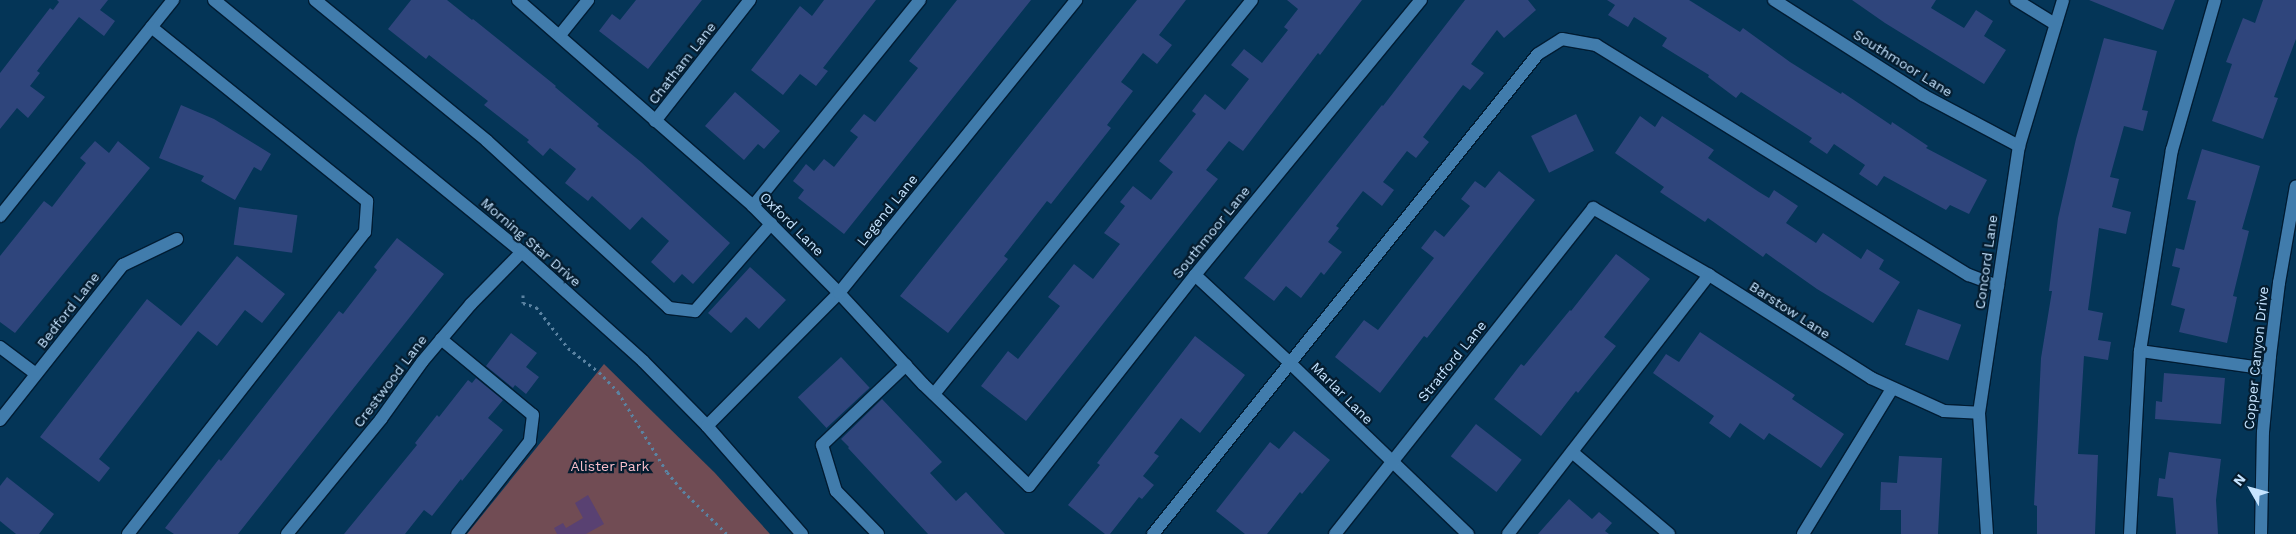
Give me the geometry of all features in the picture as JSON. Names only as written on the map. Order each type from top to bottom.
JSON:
[{"type":"street","points":[[0,216],[173,0]]},
{"type":"street","name":"Morning Star Drive","points":[[214,0],[522,252],[643,361],[707,426],[802,534]]},
{"type":"street","points":[[315,0],[487,140],[669,308],[695,310],[771,224]]},
{"type":"street","name":"Oxford Lane","points":[[518,0],[753,206],[839,293],[934,394],[1029,486]]},
{"type":"street","points":[[560,35],[588,0]]},
{"type":"street","name":"Chatham Lane","points":[[655,121],[750,0]]},
{"type":"street","points":[[753,206],[920,0]]},
{"type":"street","name":"Legend Lane","points":[[707,426],[839,293],[1076,0]]},
{"type":"street","points":[[934,394],[1252,0]]},
{"type":"street","name":"Southmoor Lane","points":[[1029,486],[1195,276],[1421,0]]},
{"type":"street","name":"Southmoor Lane","points":[[1774,0],[1923,95],[2018,146]]},
{"type":"street","points":[[2016,0],[2056,24]]},
{"type":"street","name":"Concord Lane","points":[[1988,534],[1979,413],[2018,146],[2063,0]]},
{"type":"street","points":[[2130,534],[2140,351],[2172,150],[2215,0]]},
{"type":"street","points":[[128,534],[366,232],[367,201],[152,27]]},
{"type":"street","points":[[1153,534],[1538,54],[1562,39],[1596,45],[1969,275],[1998,286]]},
{"type":"street","name":"Copper Canyon Drive","points":[[2261,534],[2263,432],[2268,369],[2279,283],[2296,186]]},
{"type":"street","name":"Barstow Lane","points":[[1593,208],[1709,275],[1829,353],[1892,389],[1944,412],[1979,413]]},
{"type":"street","name":"Stratford Lane","points":[[1335,534],[1390,462],[1593,208]]},
{"type":"street","name":"Bedford Lane","points":[[0,420],[122,265],[177,239]]},
{"type":"street","name":"Crestwood Lane","points":[[287,534],[381,419],[441,339],[471,304],[522,252]]},
{"type":"street","points":[[1508,534],[1709,275]]},
{"type":"street","name":"Marlar Lane","points":[[1195,276],[1290,363],[1390,462],[1468,534]]},
{"type":"street","points":[[441,339],[533,415],[530,441],[457,534]]},
{"type":"street","points":[[0,347],[36,374]]},
{"type":"street","points":[[2140,351],[2268,369]]},
{"type":"street","points":[[878,534],[836,491],[822,445],[906,365]]},
{"type":"street","points":[[1803,534],[1892,389]]},
{"type":"street","points":[[1572,452],[1669,534]]},
{"type":"path","points":[[523,295],[524,303],[536,307],[568,348],[598,371],[618,392],[667,472],[683,492],[727,534]]},
{"type":"green space","name":"Alister Park","points":[[604,364],[715,473],[770,534],[467,534]]},
{"type":"shaded area","points":[[588,495],[604,524],[586,534],[557,534],[554,528],[563,523],[566,528],[583,518],[575,503]]},
{"type":"building","points":[[57,0],[108,0],[100,10],[115,21],[104,36],[79,17],[37,71],[40,73],[30,86],[45,97],[28,118],[17,108],[0,129],[0,73],[50,8],[53,10],[59,2]]},
{"type":"building","points":[[411,0],[447,0],[473,19],[556,86],[599,124],[597,126],[641,162],[730,243],[693,284],[682,274],[674,283],[651,262],[669,241],[642,217],[630,230],[592,196],[588,201],[565,183],[576,169],[550,148],[543,156],[527,142],[529,140],[484,105],[488,101],[429,55],[426,59],[388,29]]},
{"type":"building","points":[[636,0],[702,0],[648,69],[599,31],[612,14],[620,20]]},
{"type":"building","points":[[824,0],[876,0],[823,68],[828,71],[816,86],[800,74],[783,95],[751,70],[800,6],[812,16]]},
{"type":"building","points":[[957,0],[1031,0],[844,234],[798,198],[804,190],[793,181],[806,164],[814,171],[824,159],[834,167],[858,137],[850,131],[864,114],[875,122],[918,68],[909,61]]},
{"type":"building","points":[[1137,0],[1186,0],[1159,35],[1172,45],[1157,64],[1143,53],[1121,82],[1133,91],[1107,125],[1111,128],[1051,204],[1047,201],[1004,256],[1008,259],[948,333],[900,296]]},
{"type":"building","points":[[1287,0],[1362,0],[1320,55],[1318,53],[1243,151],[1229,141],[1206,170],[1218,179],[1026,421],[981,386],[1008,351],[1018,359],[1060,306],[1048,297],[1074,264],[1093,279],[1120,244],[1104,233],[1125,206],[1120,202],[1133,186],[1151,200],[1173,172],[1159,161],[1196,114],[1192,111],[1205,94],[1225,110],[1249,79],[1231,65],[1244,49],[1262,63],[1288,30],[1284,27],[1298,9]]},
{"type":"building","points":[[1465,0],[1528,0],[1536,10],[1504,38],[1497,30],[1471,64],[1484,73],[1470,90],[1463,85],[1423,137],[1429,142],[1416,158],[1407,151],[1383,182],[1394,190],[1382,206],[1363,191],[1336,226],[1339,228],[1328,242],[1342,252],[1324,275],[1321,272],[1301,298],[1286,286],[1274,301],[1244,278],[1383,106]]},
{"type":"building","points":[[1607,0],[1689,0],[1740,32],[1743,28],[1790,62],[1841,94],[1842,92],[1891,125],[1892,122],[1928,146],[1926,148],[1987,180],[1969,214],[1950,205],[1946,210],[1884,176],[1877,186],[1859,174],[1865,165],[1834,144],[1827,154],[1809,142],[1812,138],[1741,92],[1736,98],[1708,77],[1709,75],[1662,46],[1667,38],[1634,17],[1628,27],[1608,15],[1615,5]]},
{"type":"building","points":[[1852,0],[1936,0],[1931,8],[1964,28],[1976,10],[1993,21],[1984,36],[2006,50],[1984,84],[1885,23]]},
{"type":"building","points":[[2089,0],[2175,0],[2163,30]]},
{"type":"building","points":[[2263,0],[2296,0],[2296,39],[2274,97],[2278,98],[2263,139],[2212,121],[2232,64],[2226,62],[2243,18],[2255,23]]},
{"type":"building","points":[[2104,38],[2157,51],[2142,110],[2148,111],[2143,131],[2124,126],[2110,177],[2119,179],[2112,207],[2131,212],[2126,234],[2099,228],[2088,310],[2103,313],[2098,340],[2111,342],[2108,360],[2084,356],[2078,454],[2098,455],[2095,534],[2037,534],[2037,506],[2034,505],[2041,358],[2052,291],[2049,291],[2058,218],[2076,139]]},
{"type":"building","points":[[735,92],[780,131],[764,149],[758,144],[744,160],[705,126]]},
{"type":"building","points":[[181,105],[214,119],[271,154],[261,171],[254,167],[235,200],[201,181],[204,176],[159,158]]},
{"type":"building","points":[[1576,114],[1594,151],[1549,173],[1531,136]]},
{"type":"building","points":[[1640,116],[1655,127],[1662,116],[1714,150],[1708,158],[1759,192],[1769,198],[1774,190],[1798,206],[1786,223],[1816,243],[1823,233],[1861,259],[1867,249],[1884,260],[1879,269],[1900,282],[1873,323],[1817,289],[1766,253],[1763,257],[1708,218],[1705,222],[1660,192],[1664,187],[1615,153]]},
{"type":"building","points":[[95,141],[109,153],[118,141],[150,168],[15,333],[0,322],[0,256],[44,201],[52,207],[86,163],[80,158]]},
{"type":"building","points":[[2202,149],[2260,166],[2242,229],[2249,231],[2233,296],[2237,297],[2227,343],[2179,332],[2185,309],[2171,305],[2180,268],[2172,266],[2176,248],[2184,250],[2196,201],[2187,199]]},
{"type":"building","points":[[1499,171],[1535,200],[1427,338],[1424,336],[1380,393],[1335,357],[1364,320],[1378,330],[1434,258],[1421,248],[1435,230],[1444,237],[1470,206],[1461,199],[1475,181],[1485,188]]},
{"type":"building","points":[[239,207],[297,215],[292,253],[234,245]]},
{"type":"building","points":[[397,238],[444,274],[238,534],[174,534],[165,528],[219,459],[221,461],[339,311],[343,314],[377,270],[374,267]]},
{"type":"building","points":[[1616,254],[1650,279],[1604,337],[1616,346],[1578,393],[1576,391],[1541,436],[1494,399],[1521,364],[1524,366],[1571,311]]},
{"type":"building","points":[[237,256],[285,294],[262,323],[245,310],[217,346],[198,331],[99,459],[110,468],[99,482],[40,437],[147,299],[181,326]]},
{"type":"building","points":[[750,267],[786,300],[759,329],[746,317],[731,333],[708,313]]},
{"type":"building","points":[[1918,309],[1961,325],[1948,360],[1905,345]]},
{"type":"building","points":[[1700,332],[1795,395],[1792,399],[1844,434],[1821,468],[1769,433],[1764,440],[1740,423],[1730,438],[1709,423],[1714,416],[1653,373],[1666,354],[1679,362]]},
{"type":"building","points":[[511,333],[537,353],[526,367],[539,377],[526,394],[515,385],[513,388],[486,366]]},
{"type":"building","points":[[1195,336],[1245,375],[1200,433],[1181,418],[1154,453],[1159,456],[1143,476],[1154,485],[1142,499],[1139,497],[1110,534],[1105,534],[1068,505],[1100,465],[1097,463]]},
{"type":"building","points":[[841,357],[870,388],[826,428],[798,397]]},
{"type":"building","points":[[2164,373],[2225,378],[2221,424],[2155,419],[2156,401],[2162,402]]},
{"type":"building","points":[[476,378],[503,400],[488,418],[503,430],[462,481],[461,479],[432,516],[424,510],[405,534],[344,534],[417,445],[415,443],[437,415],[439,417],[468,380],[472,383]]},
{"type":"building","points":[[882,399],[942,462],[930,473],[956,501],[966,492],[1005,534],[928,534],[848,448],[841,439]]},
{"type":"building","points":[[1476,424],[1522,460],[1496,492],[1451,456]]},
{"type":"building","points":[[1294,431],[1330,460],[1302,494],[1300,492],[1267,534],[1245,534],[1216,511],[1270,442],[1279,449]]},
{"type":"building","points":[[2169,452],[2221,459],[2216,500],[2218,534],[2176,534],[2173,498],[2157,496],[2159,478],[2165,479]]},
{"type":"building","points":[[1899,456],[1942,458],[1938,534],[1901,534],[1901,510],[1880,510],[1881,482],[1897,483]]},
{"type":"building","points":[[7,477],[54,514],[39,534],[16,534],[0,521],[0,486]]},
{"type":"building","points":[[1569,499],[1592,519],[1599,512],[1612,523],[1605,531],[1609,534],[1538,534]]}]
